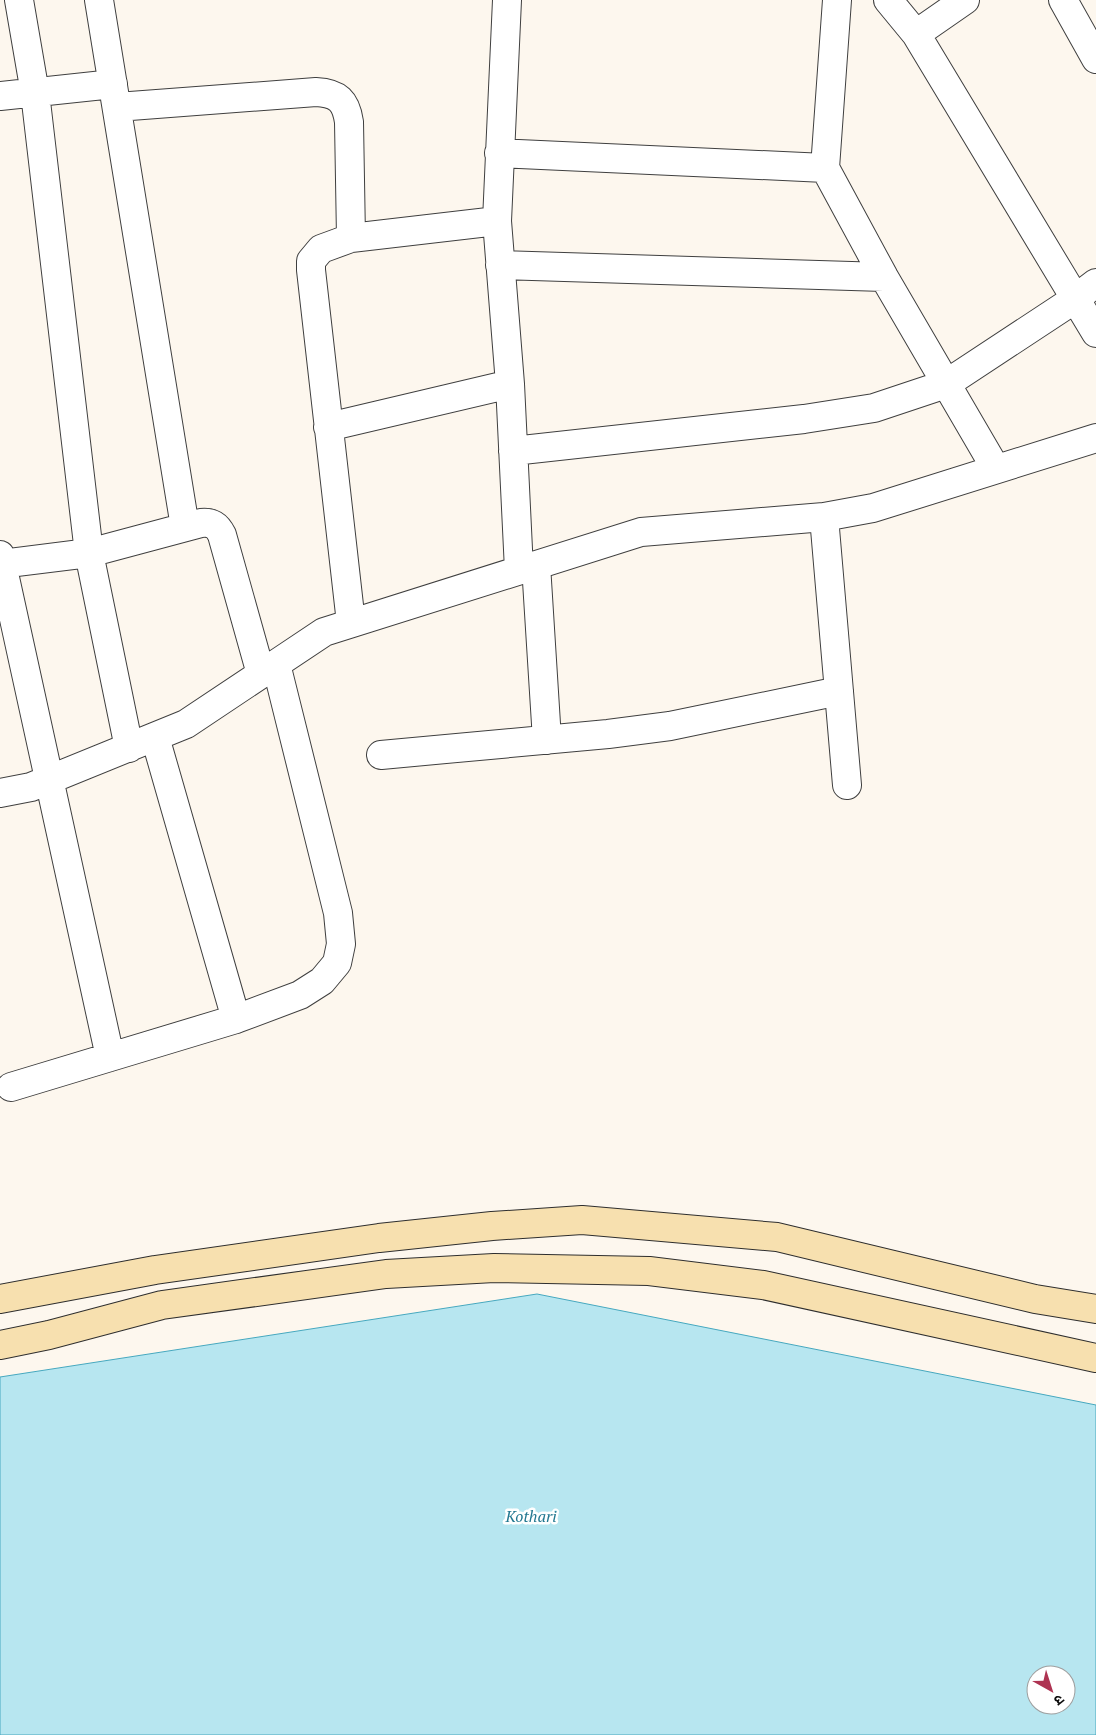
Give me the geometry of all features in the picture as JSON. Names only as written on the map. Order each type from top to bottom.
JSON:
[{"type":"main road","points":[[0,1299],[155,1270],[379,1238],[492,1226],[582,1220],[777,1237],[1035,1299],[1096,1309]]},
{"type":"main road","points":[[0,1345],[49,1335],[162,1305],[386,1274],[494,1268],[649,1271],[763,1285],[1096,1358]]},
{"type":"street","points":[[19,0],[35,94],[89,553],[129,748]]},
{"type":"street","points":[[99,0],[185,527]]},
{"type":"street","points":[[507,0],[497,221],[510,384],[513,451],[547,740]]},
{"type":"street","points":[[837,0],[825,168],[884,277],[996,469]]},
{"type":"street","points":[[888,0],[916,34],[1086,291],[1096,333]]},
{"type":"street","points":[[916,34],[965,0]]},
{"type":"street","points":[[1063,0],[1096,59]]},
{"type":"street","points":[[0,96],[35,94],[115,96],[326,92],[342,100],[347,109],[349,122],[351,238]]},
{"type":"street","points":[[499,152],[825,168]]},
{"type":"street","points":[[351,624],[310,270],[311,261],[321,249],[351,238],[497,221]]},
{"type":"street","points":[[500,265],[884,277]]},
{"type":"street","points":[[513,451],[804,420],[874,408],[946,384],[1086,291]]},
{"type":"street","points":[[328,427],[510,384]]},
{"type":"street","points":[[0,793],[31,787],[186,724],[324,632],[641,532],[824,517],[873,508],[1096,438]]},
{"type":"street","points":[[824,517],[847,785]]},
{"type":"street","points":[[12,1087],[236,1019],[300,995],[322,981],[337,963],[341,944],[338,913],[268,669],[219,529],[208,523],[185,527],[89,553],[1,561],[110,1057]]},
{"type":"street","points":[[381,755],[608,734],[670,726],[839,691]]},
{"type":"street","points":[[155,737],[236,1019]]},
{"type":"water","name":"Kothari","points":[[537,1294],[1096,1405],[1096,1735],[0,1735],[0,1377]]}]
